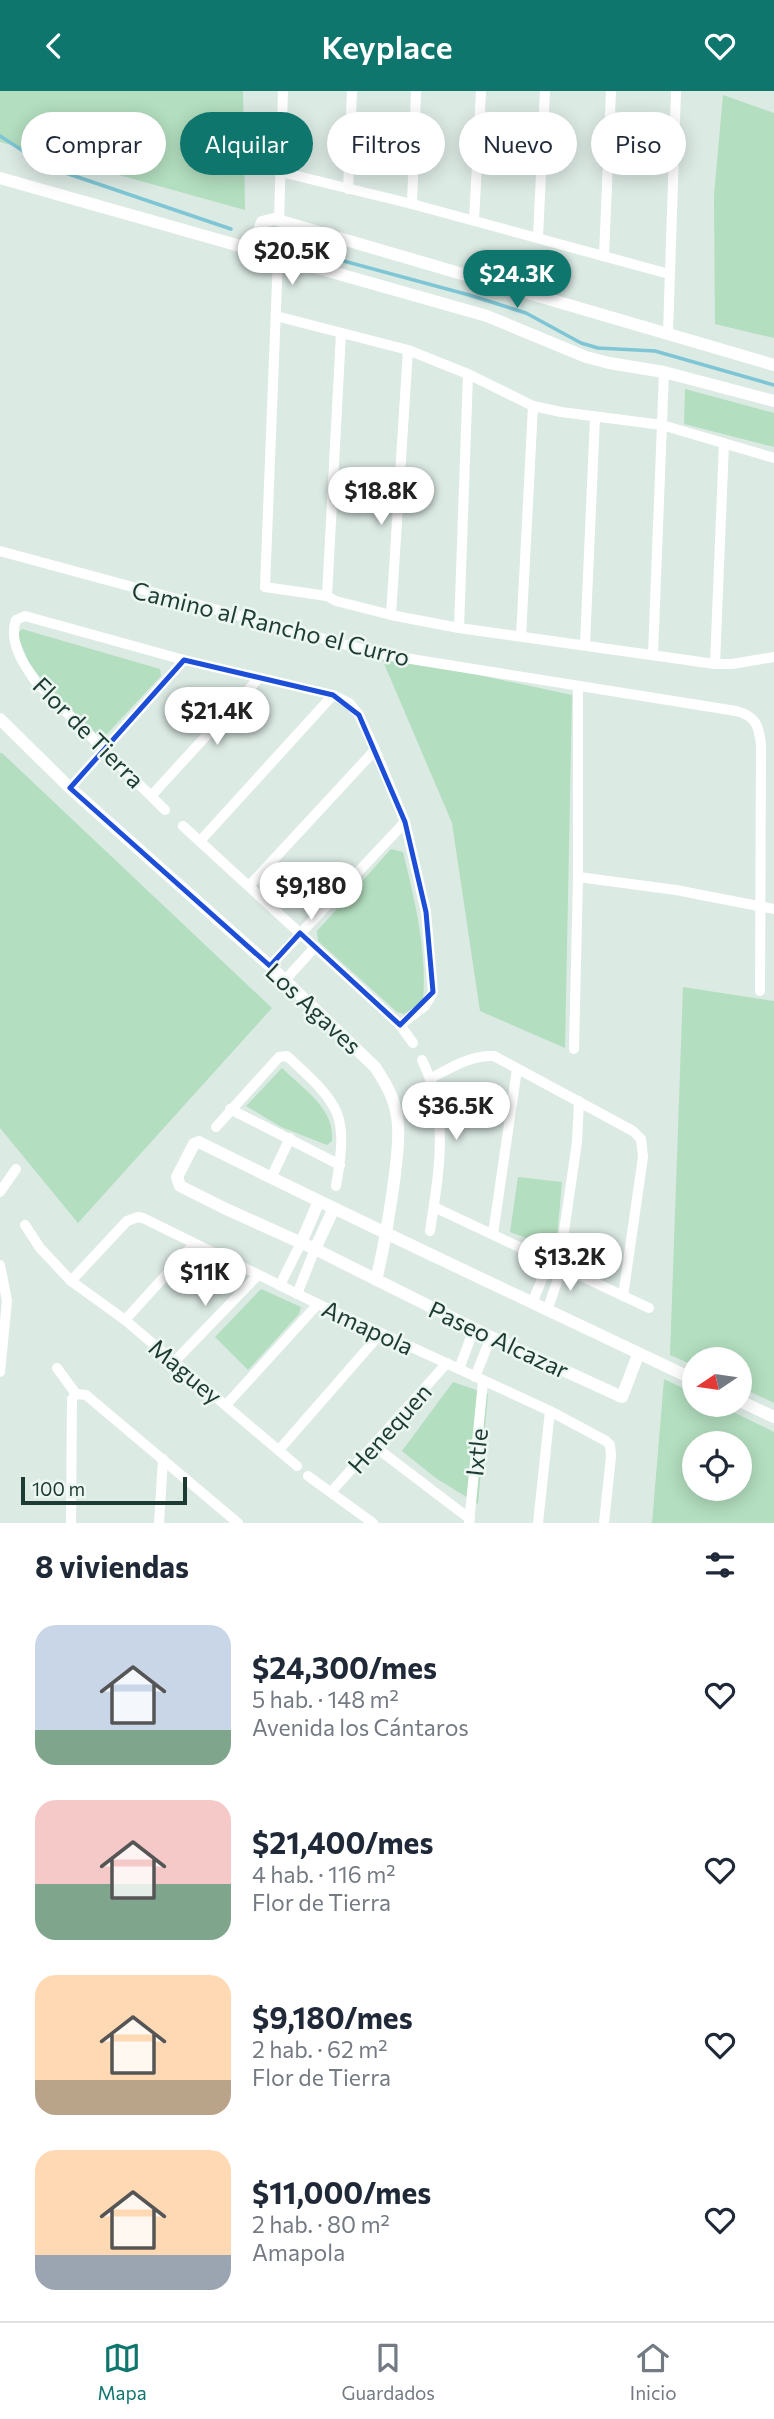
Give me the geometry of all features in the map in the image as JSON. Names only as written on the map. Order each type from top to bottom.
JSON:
[{"type":"street","points":[[282,112],[283,91]]},
{"type":"street","points":[[348,189],[352,91]]},
{"type":"street","points":[[412,204],[416,91]]},
{"type":"street","points":[[474,220],[481,91]]},
{"type":"street","points":[[538,237],[545,91]]},
{"type":"street","points":[[604,256],[611,91]]},
{"type":"street","points":[[668,333],[676,91]]},
{"type":"street","points":[[279,220],[281,175]]},
{"type":"street","points":[[293,175],[474,220],[669,274]]},
{"type":"street","points":[[0,178],[487,316],[586,357],[664,372],[774,401]]},
{"type":"street","points":[[252,250],[262,222],[279,220],[774,365]]},
{"type":"street","points":[[278,257],[265,587],[327,596],[336,601],[391,615],[459,628],[715,664],[746,663],[774,657]]},
{"type":"street","points":[[276,316],[408,351],[468,375],[533,406],[662,425],[774,458]]},
{"type":"street","points":[[327,596],[341,333]]},
{"type":"street","points":[[391,615],[408,351]]},
{"type":"street","points":[[653,655],[664,372]]},
{"type":"street","points":[[459,628],[468,375]]},
{"type":"street","points":[[522,636],[533,406]]},
{"type":"street","points":[[585,644],[595,417]]},
{"type":"street","points":[[715,664],[724,443]]},
{"type":"street","name":"Camino al Rancho el Curro","points":[[0,551],[380,654],[736,711],[752,717],[758,726],[761,745],[761,907]]},
{"type":"street","name":"Flor de Tierra","points":[[165,810],[36,682],[24,666],[13,634],[16,620],[25,616],[184,660]]},
{"type":"street","points":[[70,788],[184,660],[333,695],[349,703],[359,716],[376,750],[405,822],[426,912],[433,992],[425,1006],[400,1025]]},
{"type":"street","points":[[152,795],[259,678]]},
{"type":"street","points":[[574,1049],[578,877],[578,686]]},
{"type":"street","points":[[201,840],[333,695]]},
{"type":"street","name":"Los Agaves","points":[[0,719],[70,788],[270,966],[375,1067],[390,1092],[397,1117],[398,1142],[387,1234],[376,1280]]},
{"type":"street","points":[[250,885],[376,750]]},
{"type":"street","points":[[270,966],[405,822]]},
{"type":"street","points":[[183,826],[400,1025],[413,1043]]},
{"type":"street","points":[[578,877],[676,890],[774,909]]},
{"type":"street","points":[[760,991],[761,907]]},
{"type":"street","points":[[285,980],[316,947]]},
{"type":"street","points":[[216,1127],[279,1057],[287,1056],[333,1102],[341,1127],[340,1165],[336,1186]]},
{"type":"street","points":[[431,1079],[469,1059],[494,1056],[633,1131],[641,1139],[642,1174],[623,1296]]},
{"type":"street","points":[[422,1060],[437,1098],[440,1125],[440,1153],[430,1231]]},
{"type":"street","points":[[494,1234],[517,1069]]},
{"type":"street","points":[[548,1308],[562,1267],[561,1252],[577,1142],[579,1101]]},
{"type":"street","points":[[230,1109],[340,1165]]},
{"type":"street","points":[[271,1178],[290,1138]]},
{"type":"street","name":"Paseo Alcazar","points":[[639,1355],[622,1397],[226,1209],[180,1186],[177,1180],[197,1142],[682,1374]]},
{"type":"street","points":[[0,1192],[16,1169]]},
{"type":"street","points":[[280,1285],[319,1201]]},
{"type":"street","points":[[433,1207],[649,1308]]},
{"type":"street","points":[[297,1294],[334,1208]]},
{"type":"street","name":"Amapola","points":[[71,1282],[127,1221],[143,1218],[318,1304],[550,1411],[609,1443],[611,1456],[604,1523]]},
{"type":"street","name":"Maguey","points":[[25,1225],[47,1257],[71,1282],[125,1320],[298,1466]]},
{"type":"street","points":[[125,1320],[194,1244]]},
{"type":"street","points":[[533,1301],[549,1262],[561,1252]]},
{"type":"street","points":[[0,1265],[7,1301],[0,1372]]},
{"type":"street","points":[[174,1362],[258,1275]]},
{"type":"street","points":[[226,1405],[318,1304]]},
{"type":"street","points":[[459,1369],[474,1329]]},
{"type":"street","points":[[279,1450],[381,1333]]},
{"type":"street","name":"Ixtle","points":[[469,1521],[479,1379],[491,1337]]},
{"type":"street","name":"Henequen","points":[[331,1492],[447,1363]]},
{"type":"street","points":[[57,1368],[76,1394],[86,1395],[238,1523]]},
{"type":"street","points":[[71,1523],[72,1399],[76,1394]]},
{"type":"street","points":[[752,1407],[774,1417]]},
{"type":"street","points":[[538,1523],[550,1411]]},
{"type":"street","points":[[373,1446],[469,1521]]},
{"type":"street","points":[[159,1523],[163,1459]]},
{"type":"street","points":[[308,1476],[373,1523]]},
{"type":"highlighted area","points":[[184,660],[333,695],[359,715],[405,822],[426,912],[433,992],[400,1025],[300,933],[270,966],[70,788]]},
{"type":"green space","points":[[0,91],[243,91],[243,112],[180,112],[180,175],[244,175],[245,210],[119,175],[166,175],[166,112],[21,112],[21,148],[0,142]]},
{"type":"green space","points":[[723,95],[774,113],[774,338],[715,324],[714,195]]},
{"type":"green space","points":[[685,389],[774,413],[774,447],[684,424]]},
{"type":"green space","points":[[22,629],[160,669],[161,676],[105,736],[97,734],[50,690],[29,663],[17,634]]},
{"type":"green space","points":[[380,654],[572,695],[565,1048],[480,1011],[452,823]]},
{"type":"green space","points":[[0,753],[272,1008],[78,1223],[0,1128]]},
{"type":"green space","points":[[391,849],[403,852],[422,944],[423,1001],[404,1014],[397,1012],[318,941],[317,931]]},
{"type":"green space","points":[[683,987],[774,1001],[774,1403],[752,1393],[752,1347],[682,1347],[682,1360],[670,1355]]},
{"type":"green space","points":[[282,1068],[323,1109],[332,1129],[332,1141],[327,1145],[281,1127],[246,1106]]},
{"type":"green space","points":[[518,1177],[562,1182],[556,1249],[510,1232]]},
{"type":"green space","points":[[261,1289],[301,1307],[299,1314],[248,1370],[215,1337]]},
{"type":"green space","points":[[664,1379],[682,1388],[682,1417],[743,1417],[774,1432],[774,1523],[652,1523]]},
{"type":"green space","points":[[453,1382],[488,1394],[478,1504],[437,1479],[402,1451]]},
{"type":"waterway","points":[[0,136],[48,167],[231,229]]},
{"type":"waterway","points":[[270,241],[526,313],[581,343],[598,348],[655,351],[774,385]]}]
